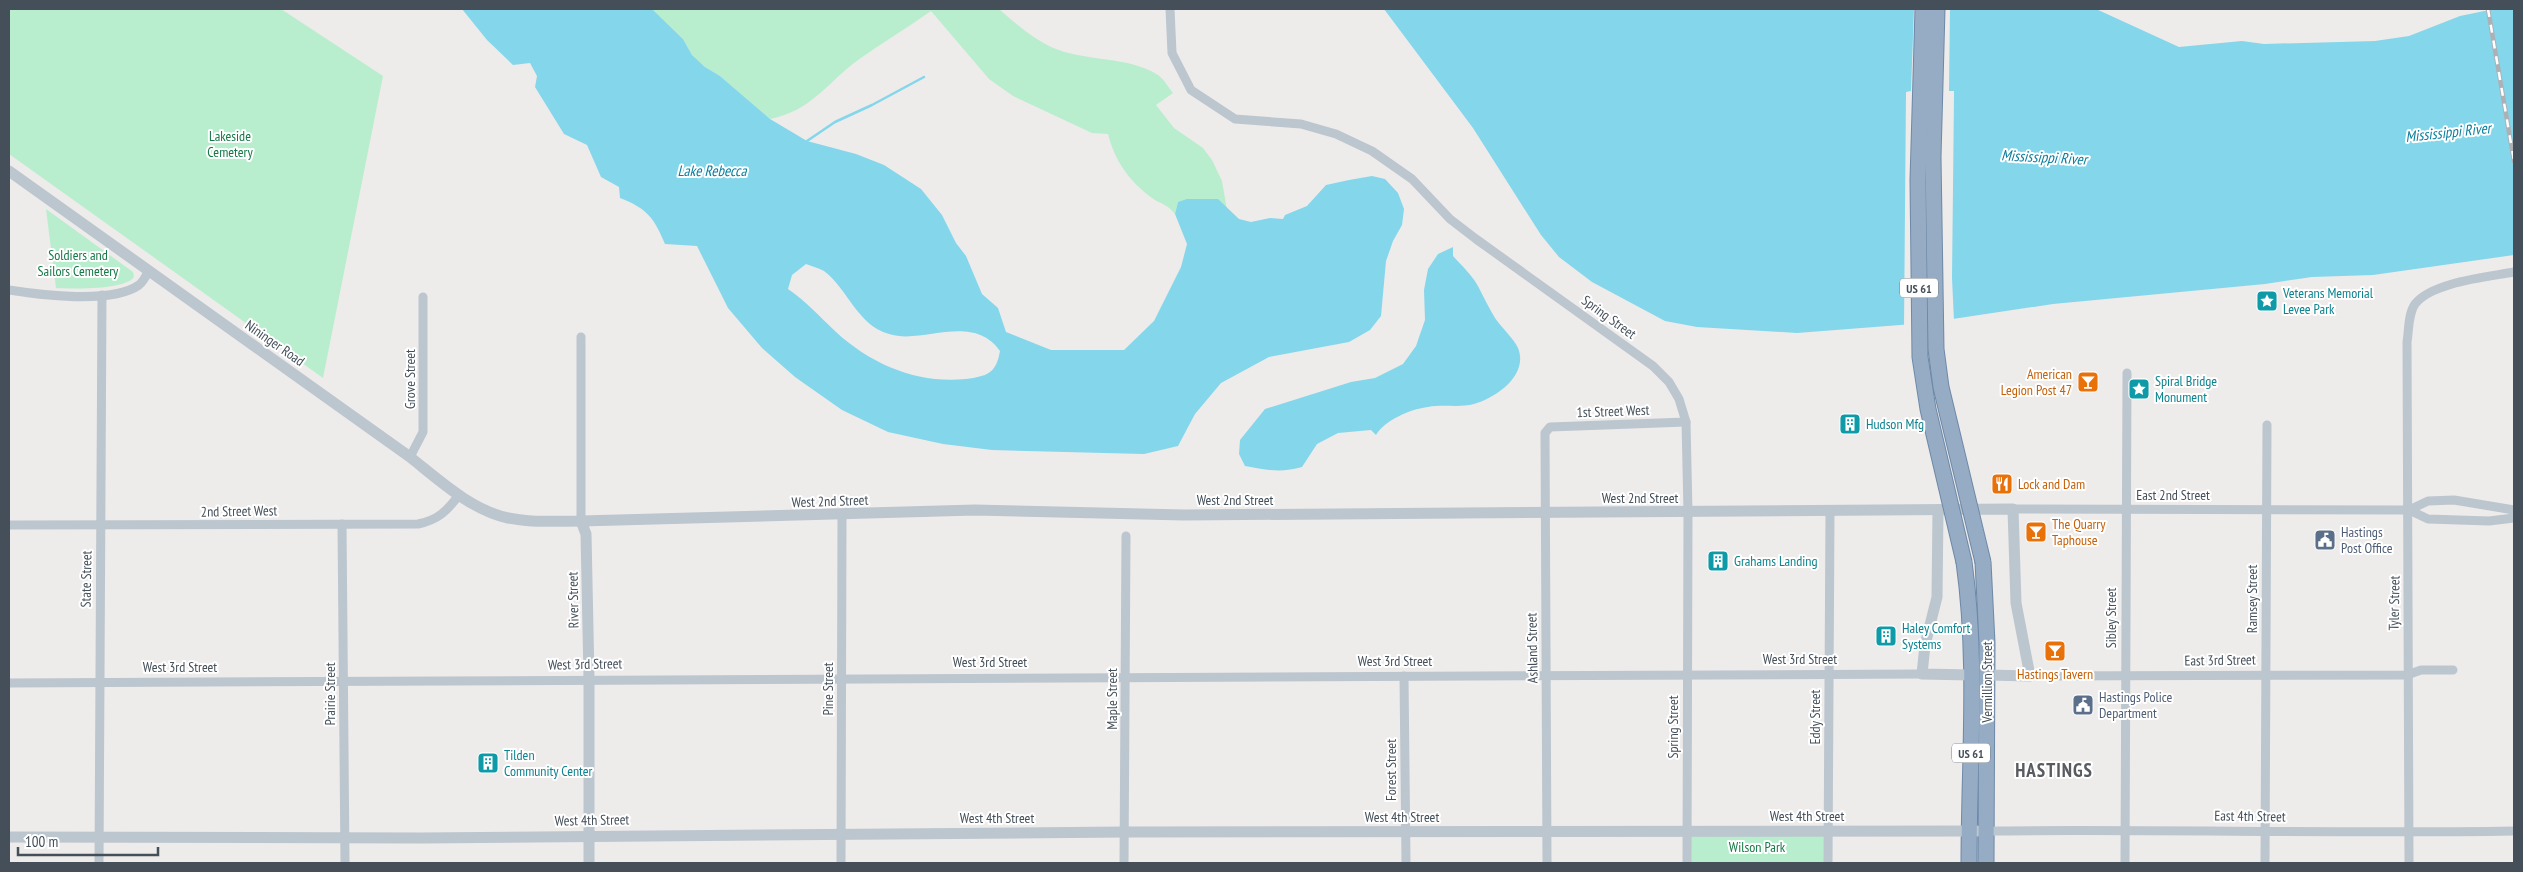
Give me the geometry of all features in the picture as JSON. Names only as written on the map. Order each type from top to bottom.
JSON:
[{"type":"highway","name":"Vermillion Street","points":[[1923,9],[1918,180],[1919,348],[1928,409],[1964,562],[1968,601],[1971,675],[1969,863]]},
{"type":"highway","name":"Vermillion Street","points":[[1937,9],[1933,157],[1936,349],[1941,387],[1983,562],[1987,675],[1986,863]]},
{"type":"street","name":"Spring Street","points":[[1170,9],[1172,53],[1191,90],[1235,118],[1300,124],[1336,134],[1372,150],[1412,179],[1450,219],[1653,366],[1669,382],[1679,399],[1686,422],[1688,512],[1687,863]]},
{"type":"street","name":"Nininger Road","points":[[9,171],[148,272],[410,457],[459,495],[506,518],[532,521]]},
{"type":"street","points":[[9,290],[47,296],[102,295],[126,291],[141,284],[148,272]]},
{"type":"street","name":"Tyler Street","points":[[2409,863],[2407,342],[2411,313],[2416,304],[2427,294],[2437,289],[2514,272]]},
{"type":"street","name":"State Street","points":[[99,863],[102,295]]},
{"type":"street","name":"Grove Street","points":[[410,457],[423,432],[423,297]]},
{"type":"street","name":"River Street","points":[[580,337],[581,521],[586,534],[589,678],[589,863]]},
{"type":"street","name":"Sibley Street","points":[[2125,863],[2126,373]]},
{"type":"street","name":"1st Street West","points":[[1545,433],[1550,427],[1686,422]]},
{"type":"street","name":"Ramsey Street","points":[[2265,863],[2265,510],[2267,424]]},
{"type":"street","name":"Ashland Street","points":[[1545,433],[1544,514],[1548,863]]},
{"type":"street","name":"2nd Street West","points":[[9,526],[418,524],[432,521],[446,513],[459,495]]},
{"type":"street","name":"East 2nd Street","points":[[1938,510],[2409,510],[2428,501],[2454,500],[2514,510]]},
{"type":"street","points":[[2489,521],[2495,515],[2495,510],[2491,505]]},
{"type":"street","points":[[2013,509],[2016,603],[2030,676]]},
{"type":"street","name":"West 2nd Street","points":[[532,521],[842,516],[974,510],[1184,515],[1938,510]]},
{"type":"street","points":[[1922,674],[1925,645],[1937,597],[1938,510]]},
{"type":"street","name":"East 2nd Street","points":[[2409,510],[2428,519],[2489,521],[2514,518]]},
{"type":"street","name":"Eddy Street","points":[[1828,863],[1830,511]]},
{"type":"street","name":"Pine Street","points":[[841,863],[842,516]]},
{"type":"street","name":"Prairie Street","points":[[342,524],[345,863]]},
{"type":"street","name":"Maple Street","points":[[1124,863],[1126,536]]},
{"type":"street","name":"East 3rd Street","points":[[1987,675],[2407,675],[2421,670],[2453,670]]},
{"type":"street","name":"West 3rd Street","points":[[9,683],[589,678],[1546,674],[1971,675]]},
{"type":"street","name":"Forest Street","points":[[1404,676],[1406,863]]},
{"type":"street","name":"East 4th Street","points":[[1986,831],[2265,830],[2410,833],[2514,831]]},
{"type":"street","name":"West 4th Street","points":[[9,837],[345,838],[1124,832],[1986,831]]},
{"type":"green space","name":"Lakeside Cemetery","points":[[9,9],[281,9],[383,76],[323,378],[9,154]]},
{"type":"green space","points":[[652,9],[999,9],[1030,35],[1051,47],[1064,52],[1134,65],[1158,75],[1173,93],[1156,105],[1174,128],[1203,148],[1212,160],[1222,181],[1227,210],[1218,199],[1178,202],[1175,214],[1136,185],[1119,162],[1108,134],[1092,133],[1013,96],[989,79],[931,11],[858,60],[808,103],[797,110],[770,119],[720,76],[705,67],[692,55],[683,39]]},
{"type":"green space","name":"Soldiers and Sailors Cemetery","points":[[46,209],[133,272],[134,277],[129,281],[110,286],[56,288]]},
{"type":"green space","name":"Wilson Park","points":[[1828,831],[1828,863],[1687,863],[1687,832]]},
{"type":"water","name":"Lake Rebecca","points":[[462,9],[652,9],[683,39],[692,55],[705,67],[720,76],[770,119],[807,141],[856,154],[884,165],[921,189],[942,215],[956,243],[966,256],[982,294],[998,308],[1006,332],[1051,350],[1124,350],[1154,321],[1181,267],[1187,244],[1175,214],[1178,202],[1187,199],[1218,199],[1239,219],[1251,222],[1270,218],[1283,219],[1285,215],[1307,206],[1326,185],[1372,176],[1385,179],[1398,193],[1404,209],[1402,225],[1393,241],[1386,261],[1381,316],[1370,330],[1349,342],[1269,357],[1221,383],[1195,414],[1178,446],[1144,454],[992,450],[943,444],[888,432],[842,410],[795,377],[762,348],[728,308],[697,246],[665,244],[649,215],[637,206],[620,198],[619,187],[601,177],[587,145],[564,134],[535,87],[537,76],[530,63],[513,65],[487,40]],"holes":[[[806,264],[824,271],[840,287],[861,315],[878,329],[889,334],[902,336],[962,331],[976,333],[989,340],[1000,351],[996,365],[980,377],[948,380],[913,375],[880,363],[850,344],[788,289],[792,275]]]},
{"type":"water","name":"Mississippi River","points":[[1384,9],[2096,9],[2179,47],[2242,41],[2264,44],[2375,41],[2409,36],[2460,16],[2494,9],[2514,9],[2514,255],[2373,275],[2312,277],[2265,284],[2053,304],[1926,323],[1797,333],[1697,327],[1665,321],[1592,282],[1559,257],[1541,235],[1473,128]]},
{"type":"water","points":[[1453,247],[1453,256],[1474,279],[1495,318],[1518,348],[1519,367],[1515,376],[1508,384],[1492,397],[1474,404],[1434,406],[1406,413],[1392,420],[1376,435],[1371,430],[1338,433],[1317,444],[1302,467],[1267,470],[1245,466],[1239,454],[1240,440],[1265,409],[1351,382],[1375,378],[1403,364],[1416,346],[1425,320],[1424,290],[1428,269],[1438,254]]},
{"type":"pier","points":[[1914,9],[1950,9],[1949,91],[1954,91],[1952,278],[1954,321],[1904,327],[1906,92],[1911,91]]},
{"type":"waterway","points":[[807,141],[835,122],[872,105],[924,77]]},
{"type":"railway","points":[[2488,9],[2514,161]]},
{"type":"place","name":"Veterans Memorial Levee Park","points":[[2267,301]]},
{"type":"place","name":"American Legion Post 47","points":[[2088,382]]},
{"type":"place","name":"Spiral Bridge Monument","points":[[2139,389]]},
{"type":"place","name":"Hudson Mfg","points":[[1850,424]]},
{"type":"place","name":"Lock and Dam","points":[[2002,484]]},
{"type":"place","name":"The Quarry Taphouse","points":[[2036,532]]},
{"type":"place","name":"Hastings Post Office","points":[[2325,540]]},
{"type":"place","name":"Grahams Landing","points":[[1718,561]]},
{"type":"place","name":"Haley Comfort Systems","points":[[1886,636]]},
{"type":"place","name":"Hastings Tavern","points":[[2055,651]]},
{"type":"place","name":"Hastings Police Department","points":[[2083,705]]},
{"type":"place","name":"Tilden Community Center","points":[[488,763]]},
{"type":"district","name":"HASTINGS","points":[[2054,770]]}]
